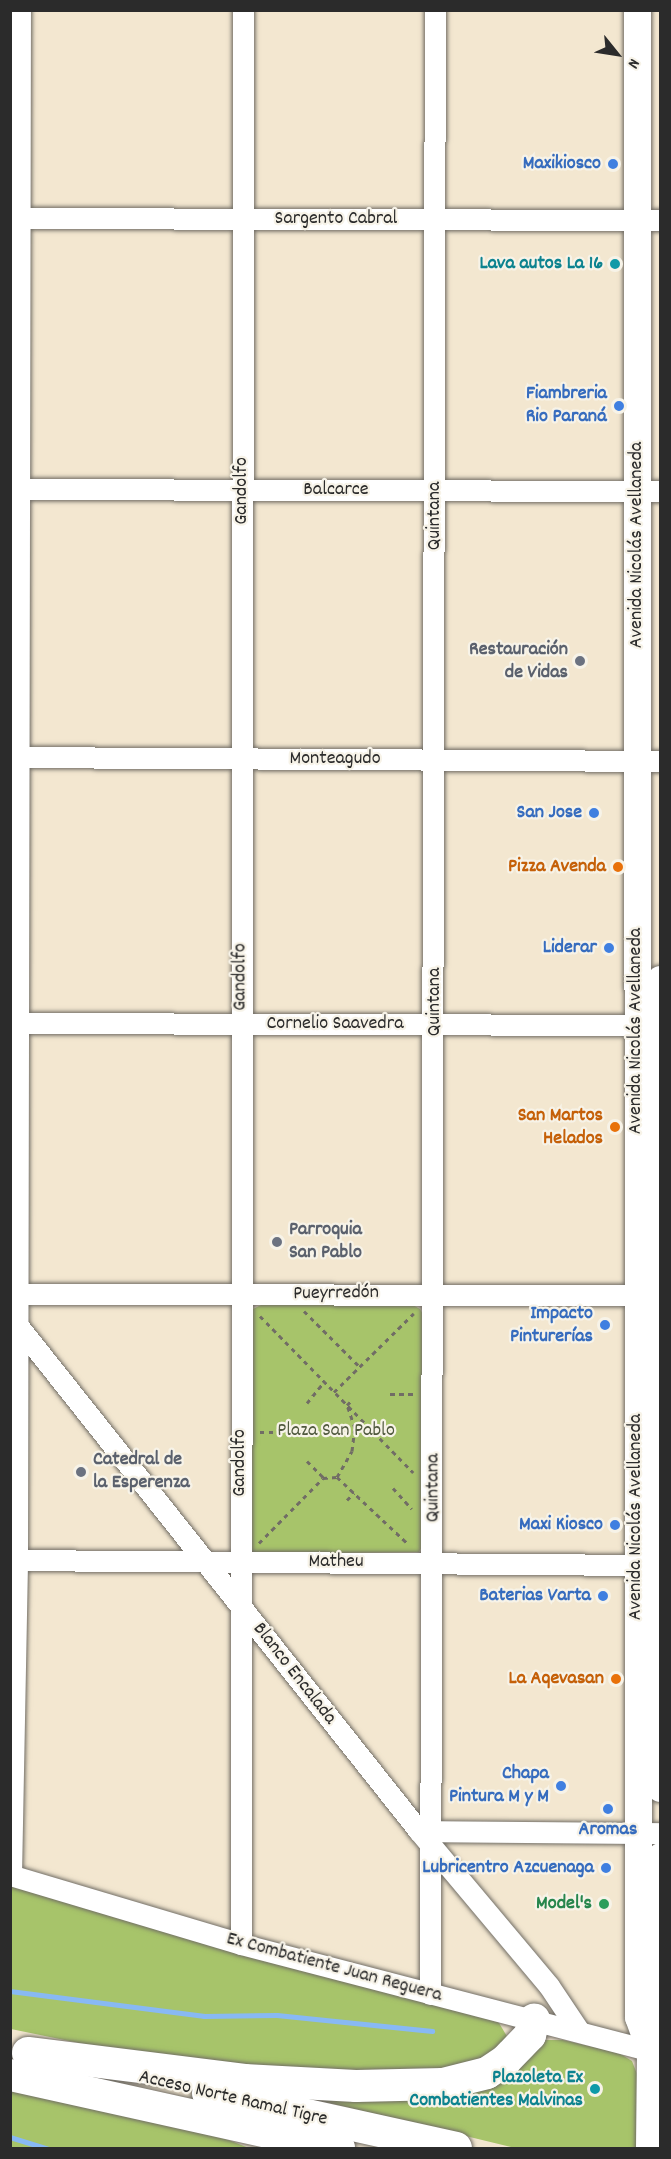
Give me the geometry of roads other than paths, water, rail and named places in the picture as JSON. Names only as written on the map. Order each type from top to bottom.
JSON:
[{"type":"highway","points":[[18,2064],[356,2086],[443,2084],[487,2073],[505,2061],[530,2036],[534,2020]]},
{"type":"highway","points":[[18,2064],[264,2148]]},
{"type":"highway","name":"Acceso Norte Ramal Tigre","points":[[18,2064],[339,2148]]},
{"type":"highway","name":"Acceso Norte Ramal Tigre","points":[[18,2064],[456,2148]]},
{"type":"main road","name":"Avenida Nicolás Avellaneda","points":[[637,10],[648,220],[648,1025],[652,1295],[649,1832],[638,2017],[655,2051]]},
{"type":"main road","name":"Avenida Nicolás Avellaneda","points":[[648,1025],[660,979]]},
{"type":"main road","name":"Avenida Nicolás Avellaneda","points":[[652,1565],[660,1788]]},
{"type":"main road","name":"Avenida Nicolás Avellaneda","points":[[649,2148],[659,2017],[660,1856]]},
{"type":"street","points":[[11,1875],[14,1560],[15,218],[20,10]]},
{"type":"street","name":"Gandolfo","points":[[241,1944],[243,1609],[240,1561],[242,1024],[240,758],[243,10]]},
{"type":"street","name":"Quintana","points":[[430,1994],[428,1837],[435,1293],[435,10]]},
{"type":"street","name":"Sargento Cabral","points":[[15,218],[648,220]]},
{"type":"street","name":"Balcarce","points":[[14,489],[649,491]]},
{"type":"street","name":"Monteagudo","points":[[14,757],[648,761]]},
{"type":"street","name":"Cornelio Saavedra","points":[[14,1023],[648,1025]]},
{"type":"street","name":"Pueyrredón","points":[[14,1294],[652,1295]]},
{"type":"street","name":"Blanco Encalada","points":[[14,1322],[203,1560],[549,1986],[579,2031]]},
{"type":"street","name":"Matheu","points":[[14,1560],[652,1565]]},
{"type":"street","points":[[428,1837],[649,1832]]},
{"type":"street","name":"Ex Combatiente Juan Reguera","points":[[11,1875],[241,1944],[655,2051]]},
{"type":"waterway","points":[[10,1991],[204,2016],[277,2015],[432,2031]]},
{"type":"waterway","points":[[10,2137],[47,2148]]},
{"type":"place","name":"Maxikiosco","points":[[613,164]]},
{"type":"place","name":"Lava autos La 16","points":[[615,264]]},
{"type":"place","name":"Fiambreria Rio Paraná","points":[[619,406]]},
{"type":"place","name":"Restauración de Vidas","points":[[580,661]]},
{"type":"place","name":"San Jose","points":[[594,813]]},
{"type":"place","name":"Pizza Avenda","points":[[618,867]]},
{"type":"place","name":"Liderar","points":[[609,948]]},
{"type":"place","name":"San Martos Helados","points":[[615,1127]]},
{"type":"place","name":"Parroquia San Pablo","points":[[277,1242]]},
{"type":"place","name":"Impacto Pinturerías","points":[[605,1325]]},
{"type":"place","name":"Catedral de la Esperenza","points":[[81,1472]]},
{"type":"place","name":"Maxi Kiosco","points":[[615,1525]]},
{"type":"place","name":"Baterias Varta","points":[[603,1596]]},
{"type":"place","name":"La Aqevasan","points":[[616,1679]]},
{"type":"place","name":"Chapa Pintura M y M","points":[[561,1786]]},
{"type":"place","name":"Aromas","points":[[608,1809]]},
{"type":"place","name":"Lubricentro Azcuenaga","points":[[606,1868]]},
{"type":"place","name":"Model's","points":[[604,1904]]},
{"type":"place","name":"Plazoleta Ex Combatientes Malvinas","points":[[595,2089]]},
{"type":"park label","name":"Plaza San Pablo","points":[[336,1431]]}]
